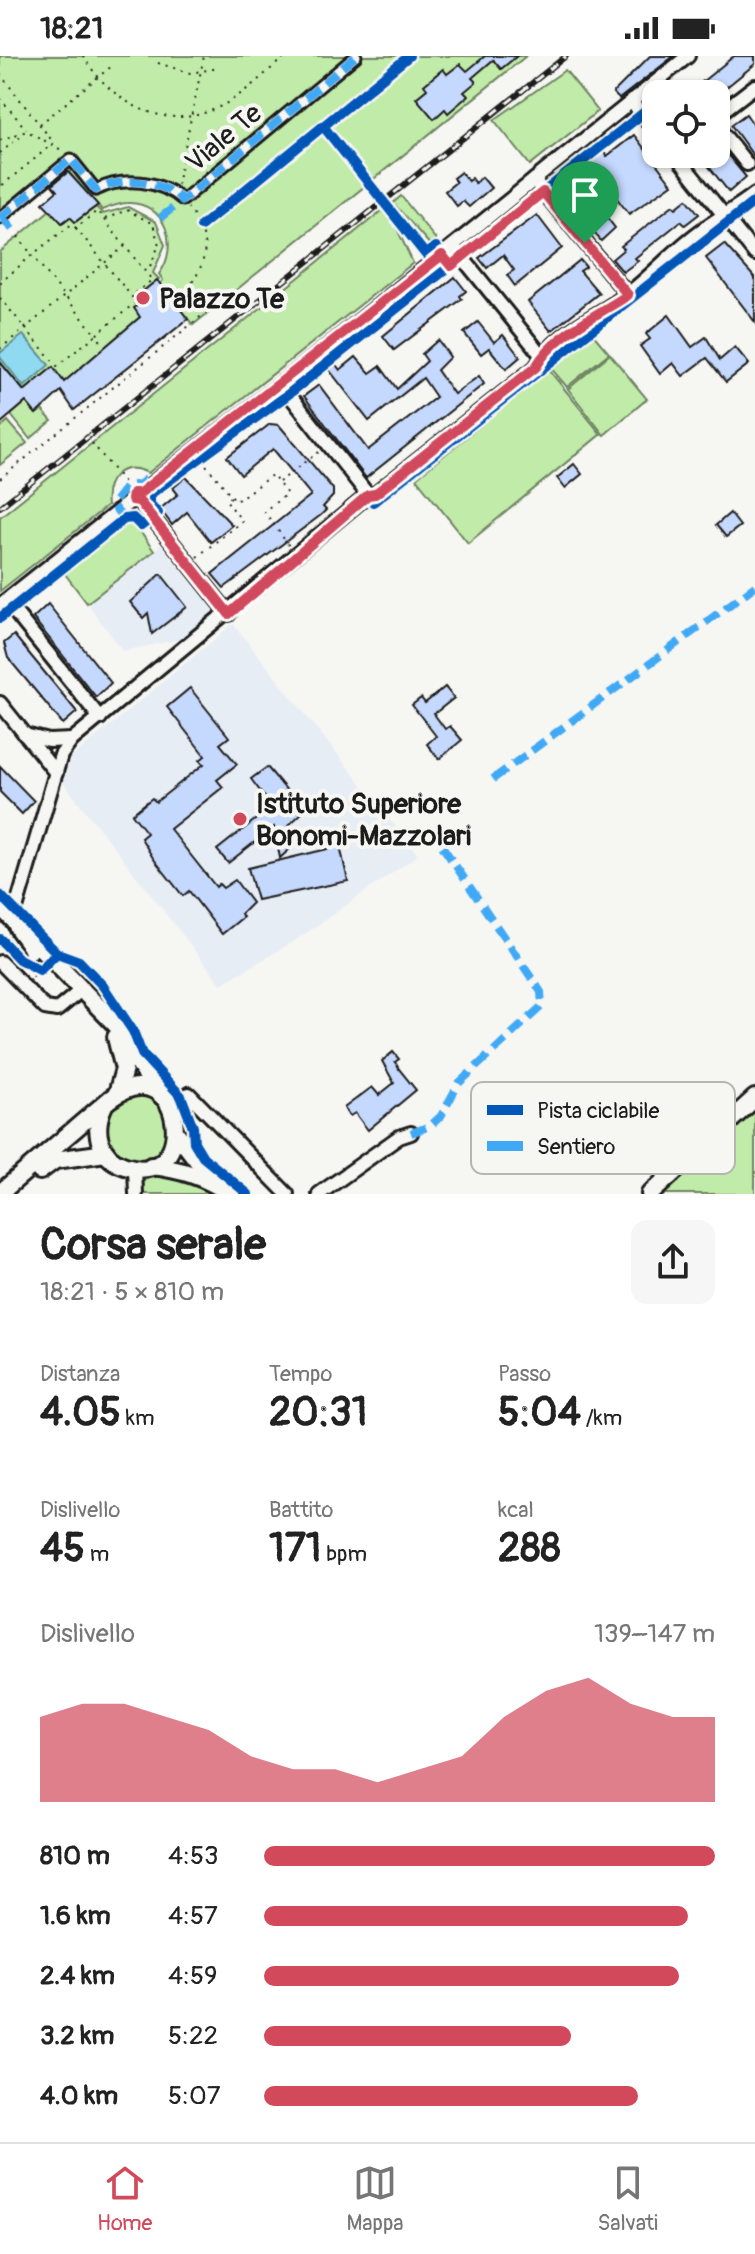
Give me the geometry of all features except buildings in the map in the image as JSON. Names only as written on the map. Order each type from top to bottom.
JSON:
[{"type":"street","name":"Viale Te","points":[[71,159],[96,190],[126,182],[149,183],[179,197],[356,56]]},
{"type":"street","points":[[100,718],[3,603],[688,56]]},
{"type":"street","points":[[730,107],[752,92]]},
{"type":"street","points":[[631,101],[642,114]]},
{"type":"street","points":[[730,143],[747,164]]},
{"type":"street","points":[[0,218],[71,159]]},
{"type":"street","points":[[686,168],[755,254]]},
{"type":"street","points":[[534,180],[628,295]]},
{"type":"street","points":[[7,920],[61,755],[72,740],[229,614],[368,495],[375,494],[536,367],[542,356],[584,322],[628,295],[664,266],[685,242],[713,220],[726,217],[755,194]]},
{"type":"street","points":[[453,246],[542,356]]},
{"type":"street","points":[[281,384],[368,495]]},
{"type":"street","points":[[137,498],[229,614]]},
{"type":"street","points":[[0,703],[56,773]]},
{"type":"street","points":[[25,735],[49,741],[72,740]]},
{"type":"street","points":[[0,906],[7,920],[39,960],[121,1044],[124,1069],[97,1129],[106,1153],[116,1162],[177,1168],[228,1192]]},
{"type":"street","points":[[39,960],[122,1031],[138,1063],[166,1100],[176,1120],[177,1134],[171,1150],[143,1167],[136,1194]]},
{"type":"street","points":[[0,962],[45,1008],[57,1010],[75,995]]},
{"type":"street","points":[[0,1193],[111,1099],[143,1088],[166,1100],[189,1094],[287,1194]]},
{"type":"street","points":[[735,1116],[755,1098]]},
{"type":"street","points":[[319,1194],[399,1137],[411,1133]]},
{"type":"street","points":[[177,1134],[204,1172],[228,1192]]},
{"type":"street","points":[[12,1194],[55,1160],[106,1153]]},
{"type":"street","points":[[650,1194],[672,1174]]},
{"type":"path","points":[[83,56],[97,78],[127,105],[160,117],[193,116],[224,105],[286,56]]},
{"type":"path","points":[[0,479],[210,309],[191,284],[206,254],[201,226],[179,197],[204,56]]},
{"type":"path","points":[[158,63],[178,71],[200,74],[219,68]]},
{"type":"path","points":[[39,125],[113,65]]},
{"type":"path","points":[[0,74],[54,143],[71,159]]},
{"type":"path","points":[[0,98],[27,131],[54,143]]},
{"type":"path","points":[[0,140],[27,131]]},
{"type":"path","points":[[0,153],[27,131]]},
{"type":"path","points":[[0,187],[54,143]]},
{"type":"path","points":[[104,220],[127,210],[154,223],[159,250],[146,273]]},
{"type":"path","points":[[76,228],[97,211],[152,280],[132,296]]},
{"type":"path","points":[[201,226],[213,216]]},
{"type":"path","points":[[0,283],[72,224],[136,302],[57,366],[0,298]]},
{"type":"path","points":[[17,235],[105,346]]},
{"type":"path","points":[[0,349],[125,246]]},
{"type":"path","points":[[92,443],[127,486]]},
{"type":"path","points":[[278,483],[328,446]]},
{"type":"path","points":[[190,465],[213,449]]},
{"type":"path","points":[[200,458],[236,501],[272,475],[287,494],[264,511],[296,557]]},
{"type":"path","points":[[189,564],[242,521],[226,500],[232,496]]},
{"type":"shaded area","points":[[161,545],[213,608],[213,618],[186,638],[123,651],[87,603]]},
{"type":"shaded area","name":"Istituto Superiore Bonomi-Mazzolari","points":[[233,624],[418,855],[293,942],[221,984],[63,782],[72,757]]},
{"type":"green space","points":[[0,56],[526,56],[193,325],[160,284],[163,280],[159,274],[165,263],[168,239],[166,228],[152,210],[128,203],[102,210],[60,162],[0,212]]},
{"type":"green space","points":[[565,70],[598,111],[530,165],[494,120]]},
{"type":"green space","points":[[401,196],[437,241],[433,248],[393,203]]},
{"type":"green space","points":[[96,207],[103,214],[128,207],[156,222],[165,245],[153,273],[159,279],[137,297],[141,303],[135,309],[140,317],[64,382],[52,368],[24,391],[0,361],[0,252],[51,209],[62,223],[70,217],[76,222]]},
{"type":"green space","points":[[384,209],[393,220],[413,263],[148,473],[130,469],[116,474],[108,488],[107,506],[0,591],[0,517]]},
{"type":"green space","points":[[591,332],[609,353],[567,387],[549,366]]},
{"type":"green space","points":[[610,354],[647,399],[604,435],[568,389]]},
{"type":"green space","points":[[549,370],[601,434],[468,543],[416,478]]},
{"type":"green space","points":[[26,402],[36,414],[42,410],[52,421],[30,439],[11,415]]},
{"type":"green space","points":[[8,421],[27,443],[0,465],[0,428]]},
{"type":"green space","points":[[124,523],[136,526],[154,551],[87,603],[65,574]]},
{"type":"green space","points":[[755,1090],[755,1194],[641,1194],[663,1174],[735,1174],[735,1108]]},
{"type":"green space","points":[[137,1096],[160,1105],[169,1128],[160,1151],[137,1160],[114,1151],[105,1128],[114,1105]]},
{"type":"green space","points":[[158,1174],[182,1175],[217,1194],[142,1194],[144,1180]]},
{"type":"water","points":[[23,335],[49,365],[24,387],[0,357],[0,353]]},
{"type":"railway","points":[[0,507],[566,56]]},
{"type":"marked path","points":[[0,218],[71,159],[96,190],[118,183],[141,182],[164,188],[183,200],[356,56]]},
{"type":"marked path","points":[[160,218],[183,200]]},
{"type":"marked path","points":[[2,217],[17,235]]},
{"type":"marked path","points":[[124,519],[112,505],[127,486],[140,484],[151,475],[161,486]]},
{"type":"marked path","points":[[493,779],[755,586]]},
{"type":"marked path","points":[[411,1133],[430,1126],[441,1116],[459,1083],[542,1006],[541,992],[434,834]]},
{"type":"cycle path","points":[[201,226],[409,56]]},
{"type":"cycle path","points":[[0,618],[124,519],[133,518],[141,526],[158,513],[149,503],[149,495],[286,396],[642,114]]},
{"type":"cycle path","points":[[323,126],[426,255],[436,247],[451,266]]},
{"type":"cycle path","points":[[368,495],[373,502],[755,201]]},
{"type":"cycle path","points":[[0,895],[57,953],[40,970],[19,959],[0,939]]},
{"type":"cycle path","points":[[57,953],[79,961],[103,986],[133,1031],[142,1054],[181,1096],[193,1127],[194,1142],[203,1157],[248,1194]]},
{"type":"place","name":"Palazzo Te","points":[[143,298]]},
{"type":"place","name":"Istituto Superiore Bonomi-Mazzolari","points":[[240,819]]},
{"type":"route","points":[[543,192],[585,243],[628,295],[584,322],[542,356],[536,367],[375,494],[368,495],[229,614],[139,501],[131,499],[133,493],[140,493],[442,255],[451,266],[543,192]]}]
